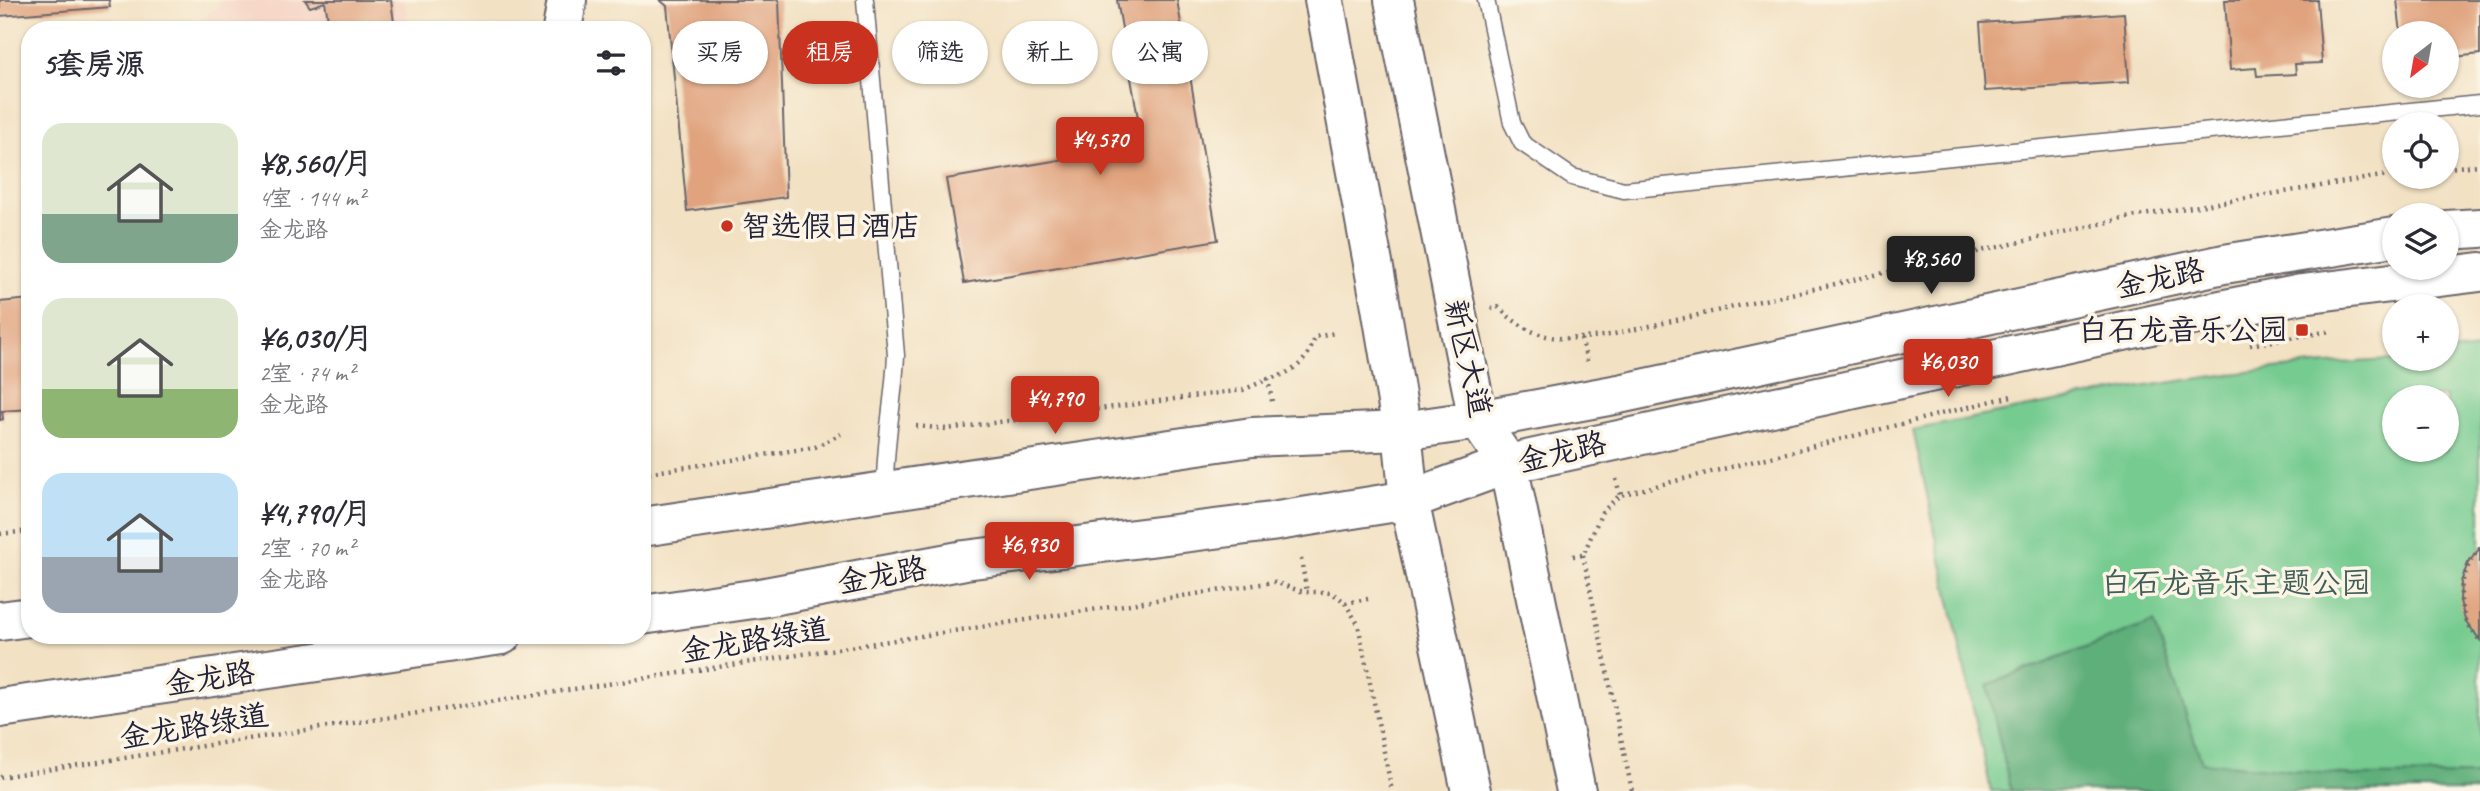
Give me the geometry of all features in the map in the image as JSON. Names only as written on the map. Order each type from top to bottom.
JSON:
[{"type":"main road","points":[[564,21],[567,0]]},
{"type":"main road","points":[[1324,0],[1402,431],[1409,500],[1471,791]]},
{"type":"main road","name":"新区大道","points":[[1394,0],[1478,420],[1508,464],[1576,791]]},
{"type":"main road","points":[[2459,229],[2480,228]]},
{"type":"main road","name":"金龙路","points":[[651,526],[1252,437],[1402,431],[1478,420],[1619,394],[2224,264],[2382,239]]},
{"type":"main road","name":"金龙路","points":[[651,614],[760,598],[965,560],[1271,522],[1409,500],[1508,464],[2225,309],[2315,292],[2480,272]]},
{"type":"main road","points":[[0,621],[21,618]]},
{"type":"main road","name":"金龙路","points":[[0,708],[440,644]]},
{"type":"lane","points":[[866,0],[896,355],[894,400],[884,460],[885,491]]},
{"type":"lane","points":[[1486,0],[1512,123],[1522,143],[1572,177],[1624,190],[2480,104]]},
{"type":"path","points":[[2459,167],[2480,165]]},
{"type":"path","points":[[1488,309],[1498,307],[1514,322],[1539,336],[1581,339],[1610,335],[2131,217],[2382,176]]},
{"type":"path","points":[[2246,346],[2340,329]]},
{"type":"path","points":[[916,426],[947,429],[1243,390],[1297,368],[1306,357],[1315,337],[1335,333]]},
{"type":"path","points":[[1581,339],[1590,372]]},
{"type":"path","points":[[1268,379],[1272,403]]},
{"type":"path","points":[[1632,791],[1583,555],[1602,512],[1620,495],[2020,394]]},
{"type":"path","points":[[651,473],[815,447],[841,434]]},
{"type":"path","points":[[1616,478],[1620,495]]},
{"type":"path","points":[[0,534],[21,532]]},
{"type":"path","points":[[2480,548],[2468,563],[2460,582],[2460,601],[2465,620],[2480,640]]},
{"type":"path","points":[[1573,556],[1583,555]]},
{"type":"path","points":[[1301,559],[1307,592]]},
{"type":"path","name":"金龙路绿道","points":[[0,777],[1274,582],[1307,592],[1321,590],[1335,593],[1345,603]]},
{"type":"path","points":[[1368,599],[1345,603],[1358,624],[1392,791]]},
{"type":"shaded area","points":[[224,0],[404,0],[408,21],[200,21]]},
{"type":"green space","name":"白石龙音乐主题公园","points":[[2480,349],[2480,791],[1991,791],[1913,430],[2180,381],[2314,365],[2380,361],[2382,371],[2459,371],[2459,351]]},
{"type":"green space","points":[[2154,622],[2202,762],[2356,776],[2477,775],[2480,791],[2011,791],[1987,685]]},
{"type":"building","points":[[0,0],[109,0],[110,7],[0,16]]},
{"type":"building","points":[[305,0],[391,0],[394,21],[328,21],[325,2],[310,7]]},
{"type":"building","points":[[660,0],[779,0],[786,197],[687,211],[675,84],[768,84],[768,21],[672,21],[672,57],[667,6]]},
{"type":"building","points":[[1117,0],[1177,0],[1181,21],[1121,21]]},
{"type":"building","points":[[2225,0],[2317,0],[2322,63],[2295,64],[2296,74],[2257,76],[2256,68],[2230,70]]},
{"type":"building","points":[[2397,0],[2480,0],[2480,54],[2459,56],[2459,21],[2400,21]]},
{"type":"building","points":[[2124,13],[2129,82],[1985,91],[1980,23]]},
{"type":"building","points":[[1132,84],[1191,84],[1218,240],[964,283],[946,179],[1143,146]]},
{"type":"building","points":[[21,300],[21,410],[2,411],[3,419],[0,420],[0,302]]},
{"type":"building","points":[[2480,548],[2480,640],[2465,620],[2460,601],[2461,582],[2468,563]]},
{"type":"place","name":"智选假日酒店","points":[[727,226]]},
{"type":"place","name":"白石龙音乐公园","points":[[2302,330]]}]
